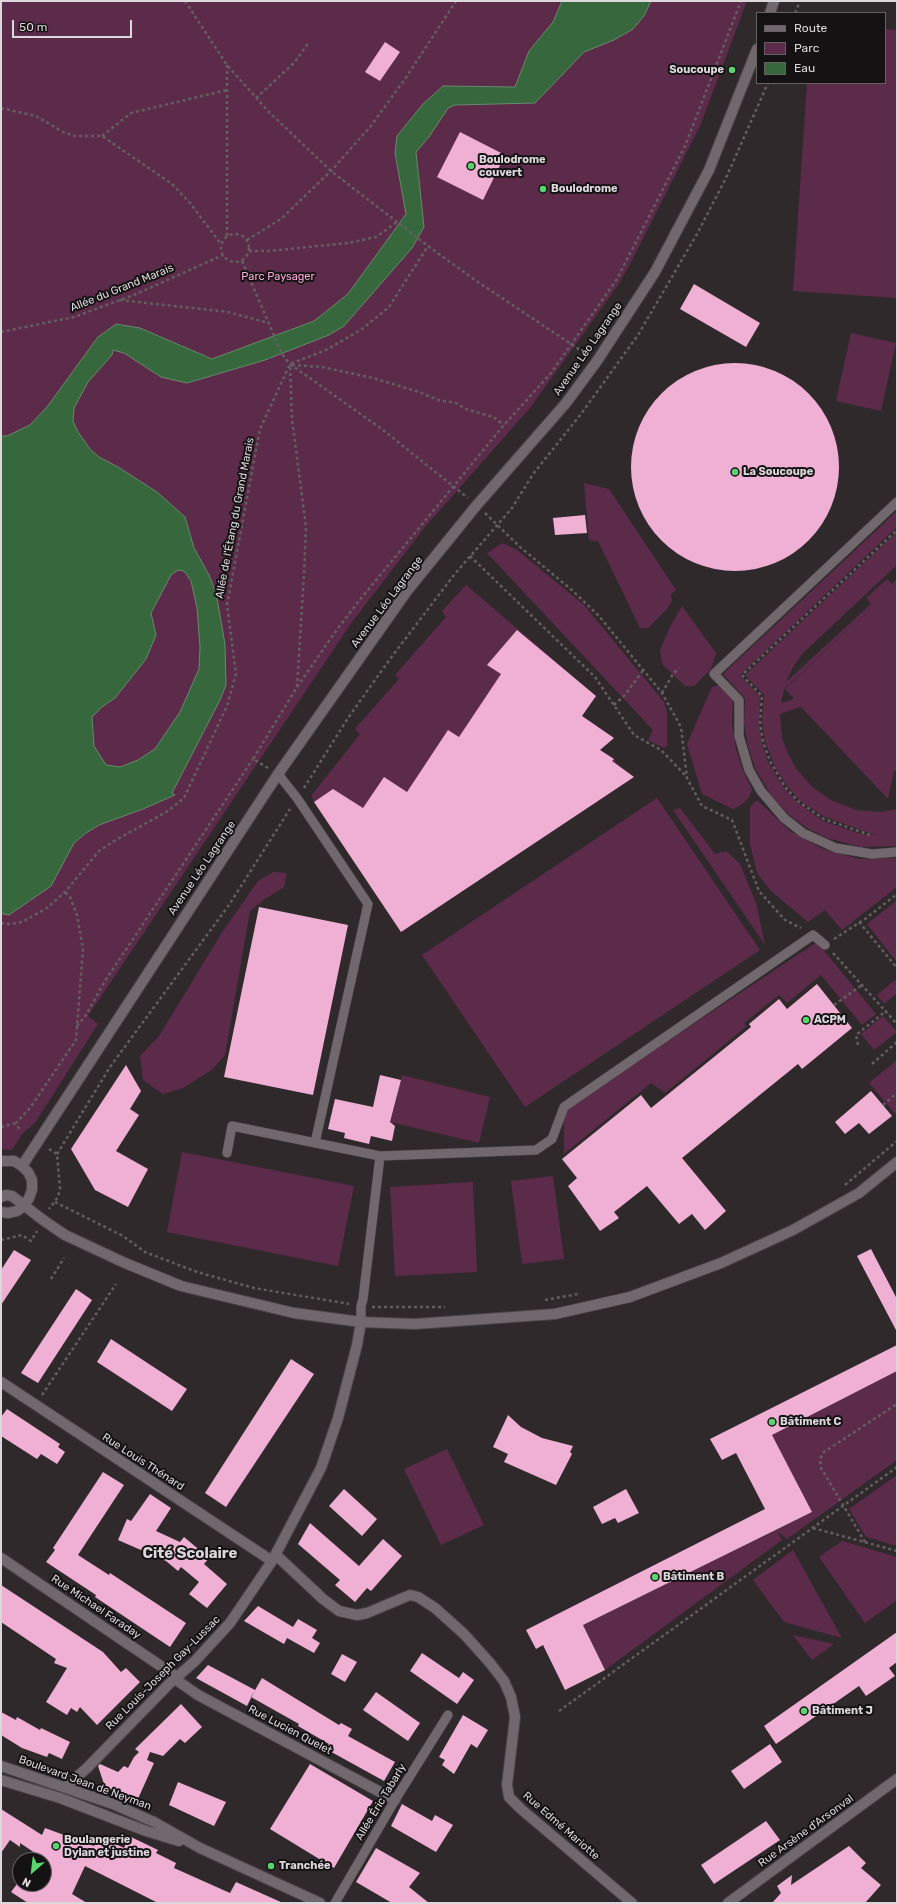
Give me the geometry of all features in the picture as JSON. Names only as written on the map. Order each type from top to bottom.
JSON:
[{"type":"street","points":[[770,12],[774,1]]},
{"type":"street","name":"Avenue Léo Lagrange","points":[[22,1166],[278,774],[407,591],[476,506],[566,403],[597,361],[655,272],[709,170],[756,52]]},
{"type":"street","points":[[1,1161],[14,1161],[28,1172],[32,1180],[32,1190],[24,1206],[17,1211],[8,1213],[1,1212]]},
{"type":"street","points":[[1,1197],[6,1195],[12,1196],[65,1235],[125,1263],[180,1286],[294,1313],[361,1322],[415,1324],[555,1314],[630,1297],[721,1263],[793,1230],[859,1193],[897,1162]]},
{"type":"street","name":"Rue Louis-Joseph Gay-Lussac","points":[[65,1787],[195,1661],[230,1623],[274,1558],[321,1468],[338,1418],[357,1345],[361,1322]]},
{"type":"street","name":"Rue Louis Thénard","points":[[1,1382],[274,1558]]},
{"type":"street","name":"Rue Michael Faraday","points":[[1,1558],[176,1678]]},
{"type":"street","name":"Rue Edmé Mariotte","points":[[274,1558],[339,1611],[357,1615],[367,1613],[410,1595],[418,1597],[435,1608],[464,1634],[490,1663],[504,1682],[511,1697],[515,1717],[507,1785],[510,1796],[521,1810],[632,1903]]},
{"type":"street","name":"Rue Lucien Quelet","points":[[176,1678],[198,1695],[395,1800]]},
{"type":"street","name":"Boulevard Jean de Neyman","points":[[2,1766],[113,1804],[154,1822],[200,1848],[320,1903]]},
{"type":"street","name":"Rue Arsène d'Arsonval","points":[[728,1903],[897,1779]]},
{"type":"street","name":"Boulevard Jean de Neyman","points":[[1,1780],[60,1798],[146,1831],[200,1848]]},
{"type":"lane","points":[[897,502],[714,674],[739,700],[740,736],[747,764],[761,791],[784,818],[803,833],[836,848],[872,854],[897,852]]},
{"type":"lane","points":[[278,774],[297,798],[368,904],[315,1143]]},
{"type":"lane","points":[[227,1153],[232,1126],[380,1156],[536,1150],[552,1139],[564,1107],[813,935],[824,945]]},
{"type":"lane","points":[[361,1322],[361,1306],[364,1299],[380,1156]]},
{"type":"lane","name":"Allée Éric Tabarly","points":[[335,1903],[395,1800],[448,1714]]},
{"type":"path","points":[[184,1],[227,65],[269,112],[331,171],[428,246],[475,280],[597,361]]},
{"type":"path","points":[[247,240],[280,219],[331,171],[370,127],[405,79],[456,1]]},
{"type":"path","points":[[78,1026],[86,1015],[105,981],[253,758],[297,687],[336,631],[358,602],[504,425],[551,373],[617,279],[684,146],[740,1]]},
{"type":"path","points":[[795,12],[800,1]]},
{"type":"path","points":[[256,98],[294,63],[309,42]]},
{"type":"path","points":[[221,244],[227,236],[227,65]]},
{"type":"path","points":[[102,136],[131,113],[227,90]]},
{"type":"path","points":[[1,108],[36,116],[63,132],[75,136],[102,136],[172,184],[190,203],[221,244],[223,255],[231,262],[242,261],[249,251],[247,240],[236,234],[227,236]]},
{"type":"path","points":[[249,251],[269,251],[348,243],[376,237],[396,221]]},
{"type":"path","points":[[290,364],[326,350],[362,329],[389,307],[428,246]]},
{"type":"path","name":"Allée du Grand Marais","points":[[1,332],[74,317],[119,300],[223,255]]},
{"type":"path","points":[[242,261],[282,354],[290,364],[383,430],[454,486],[520,547],[573,591],[599,616],[644,669],[662,693],[681,727],[687,778]]},
{"type":"path","points":[[119,300],[228,312],[269,323]]},
{"type":"path","points":[[290,364],[322,367],[373,378],[419,392],[438,400],[456,403],[466,409],[493,418],[504,425]]},
{"type":"path","points":[[290,364],[292,419],[306,527],[297,687]]},
{"type":"path","name":"Allée de l'Étang du Grand Marais","points":[[1,923],[16,924],[29,919],[47,908],[65,892],[99,851],[114,840],[168,811],[184,798],[227,706],[236,674],[226,605],[260,429],[290,364]]},
{"type":"path","points":[[870,835],[824,819],[799,802],[785,787],[770,761],[763,742],[760,722],[762,696],[742,675],[897,530]]},
{"type":"path","points":[[49,1208],[58,1197],[60,1189],[57,1154],[102,1078],[229,905],[348,718],[454,574],[470,556],[594,677],[634,735],[661,750],[687,778],[702,806],[732,820],[759,891],[785,920],[813,935]]},
{"type":"path","points":[[662,693],[673,674],[679,668]]},
{"type":"path","points":[[614,705],[625,695],[644,669]]},
{"type":"path","points":[[253,758],[278,774]]},
{"type":"path","points":[[1,1127],[16,1123],[30,1108],[76,1040],[83,949],[77,915],[70,897],[65,892]]},
{"type":"path","points":[[897,894],[824,945],[897,1024]]},
{"type":"path","points":[[859,922],[897,968]]},
{"type":"path","points":[[834,1005],[862,985]]},
{"type":"path","points":[[858,1045],[856,1035],[886,1011]]},
{"type":"path","points":[[872,1064],[897,1042]]},
{"type":"path","points":[[883,1105],[897,1093]]},
{"type":"path","points":[[16,1123],[19,1129]]},
{"type":"path","points":[[838,1189],[897,1141]]},
{"type":"path","points":[[49,1149],[57,1154]]},
{"type":"path","points":[[55,1202],[123,1236],[131,1244],[145,1252],[197,1272],[254,1288],[361,1306],[384,1308],[446,1307]]},
{"type":"path","points":[[1,1240],[22,1235],[31,1241]]},
{"type":"path","points":[[51,1280],[64,1258]]},
{"type":"path","points":[[36,1405],[116,1284]]},
{"type":"path","points":[[538,1302],[582,1293]]},
{"type":"path","points":[[865,1542],[821,1468],[820,1459],[824,1452],[897,1404]]},
{"type":"path","points":[[558,1711],[897,1467]]},
{"type":"path","points":[[813,1528],[897,1551]]},
{"type":"green space","name":"Parc Paysager","points":[[1,1],[747,1],[700,126],[618,285],[530,408],[425,527],[352,622],[88,1016],[98,1024],[35,1123],[22,1134],[12,1150],[1,1149]]},
{"type":"green space","points":[[886,29],[897,30],[897,298],[793,291],[807,84],[886,84]]},
{"type":"green space","points":[[851,333],[896,343],[881,411],[836,401]]},
{"type":"green space","points":[[584,483],[609,489],[676,590],[671,594],[672,601],[667,609],[648,628],[640,628],[598,541],[589,540]]},
{"type":"green space","points":[[897,511],[897,527],[740,675],[760,696],[759,722],[762,743],[768,762],[784,788],[798,803],[823,821],[861,834],[875,835],[825,817],[800,801],[787,786],[776,769],[765,742],[762,722],[764,695],[745,675],[897,532],[897,565],[804,652],[794,665],[786,682],[871,604],[866,598],[887,579],[892,584],[897,579],[897,583],[894,586],[897,584],[897,771],[894,771],[888,799],[801,707],[780,714],[782,738],[788,754],[796,768],[812,787],[833,801],[856,810],[881,812],[897,809],[897,846],[860,847],[827,838],[807,828],[788,814],[772,797],[755,768],[748,746],[744,723],[745,698],[723,674]],"holes":[[[873,606],[785,689],[794,699],[781,703],[784,689]]]},
{"type":"green space","points":[[502,543],[516,549],[584,605],[664,702],[667,713],[667,746],[664,748],[648,740],[653,730],[487,553]]},
{"type":"green space","points":[[466,585],[596,696],[582,716],[614,738],[600,750],[614,759],[617,764],[634,777],[401,932],[311,796],[360,734],[355,729],[399,679],[395,675],[446,617],[442,611]]},
{"type":"green space","points":[[682,606],[716,653],[711,669],[694,686],[685,686],[662,664],[660,650],[670,627]]},
{"type":"green space","points":[[720,685],[733,699],[732,724],[736,749],[744,773],[752,789],[749,797],[741,805],[733,809],[702,794],[687,744],[712,687]]},
{"type":"green space","points":[[657,798],[760,950],[525,1107],[422,955]]},
{"type":"green space","points":[[757,800],[790,831],[823,849],[859,859],[897,858],[897,887],[842,930],[825,910],[808,922],[771,891],[757,873],[750,844],[750,807]]},
{"type":"green space","points":[[680,808],[715,854],[726,851],[740,864],[756,903],[765,945],[673,810]]},
{"type":"green space","points":[[273,872],[287,873],[284,887],[250,911],[225,1055],[213,1069],[183,1088],[163,1094],[143,1080],[140,1056],[159,1036],[223,931],[258,881]]},
{"type":"green space","points":[[897,900],[897,960],[896,961],[867,924]]},
{"type":"green space","points":[[817,942],[876,1014],[862,1025],[821,975],[787,1003],[779,995],[744,1023],[747,1026],[665,1093],[651,1083],[564,1154],[564,1110]]},
{"type":"green space","points":[[895,980],[897,982],[897,993],[884,1004],[877,995]]},
{"type":"green space","points":[[883,1016],[897,1032],[874,1050],[861,1034]]},
{"type":"green space","points":[[897,1060],[897,1116],[869,1083]]},
{"type":"green space","points":[[402,1075],[490,1097],[479,1143],[390,1122]]},
{"type":"green space","points":[[182,1152],[354,1186],[338,1266],[167,1232]]},
{"type":"green space","points":[[553,1176],[564,1259],[522,1264],[511,1181]]},
{"type":"green space","points":[[473,1182],[477,1272],[395,1276],[390,1187]]},
{"type":"green space","points":[[897,1371],[897,1460],[787,1539],[777,1531],[782,1540],[605,1670],[583,1625],[812,1512],[772,1435]]},
{"type":"green space","points":[[447,1449],[484,1525],[441,1545],[404,1469]]},
{"type":"green space","points":[[897,1475],[897,1546],[866,1537],[849,1509]]},
{"type":"green space","points":[[842,1541],[897,1557],[897,1600],[865,1623],[819,1557]]},
{"type":"green space","points":[[793,1550],[842,1638],[784,1622],[753,1580]]},
{"type":"green space","points":[[793,1635],[834,1644],[812,1660]]},
{"type":"water","points":[[562,1],[651,1],[644,16],[633,29],[614,40],[584,52],[535,103],[455,105],[448,108],[429,137],[416,152],[424,227],[412,248],[344,326],[329,335],[265,360],[187,383],[161,377],[124,353],[113,350],[112,355],[88,382],[74,408],[73,421],[78,432],[90,449],[99,457],[118,467],[157,492],[185,517],[194,548],[209,575],[216,593],[225,644],[226,685],[220,700],[172,793],[175,795],[143,809],[99,825],[86,833],[74,843],[51,886],[9,915],[3,914],[1,911],[1,436],[7,436],[30,425],[47,407],[98,337],[116,324],[140,328],[212,359],[314,321],[348,294],[406,214],[395,153],[397,136],[423,104],[443,86],[515,87],[529,51],[553,22]],"holes":[[[178,570],[184,571],[191,581],[197,608],[200,647],[199,669],[180,712],[155,749],[138,760],[120,767],[106,765],[94,746],[92,717],[102,707],[115,698],[146,659],[156,635],[151,613],[171,575]]]},
{"type":"building","points":[[385,42],[400,52],[380,81],[365,72]]},
{"type":"building","name":"Boulodrome couvert","points":[[460,132],[505,155],[483,200],[437,177]]},
{"type":"building","points":[[694,284],[760,323],[746,347],[680,309]]},
{"type":"building","name":"La Soucoupe","points":[[725,363],[745,363],[765,367],[784,375],[793,380],[809,393],[822,409],[831,427],[835,437],[839,457],[839,477],[835,497],[831,507],[822,525],[809,541],[793,554],[765,567],[745,571],[725,571],[705,567],[686,559],[669,548],[654,533],[643,516],[635,497],[631,477],[631,457],[635,437],[643,418],[654,401],[669,386],[686,375],[705,367]]},
{"type":"building","points":[[585,515],[587,533],[555,535],[553,518]]},
{"type":"building","points":[[517,630],[596,696],[582,716],[614,738],[600,750],[614,759],[612,761],[634,777],[401,932],[314,802],[333,789],[363,808],[384,777],[407,792],[448,730],[459,737],[501,674],[487,665]]},
{"type":"building","points":[[259,907],[348,925],[313,1095],[224,1077]]},
{"type":"building","points":[[817,984],[852,1028],[802,1069],[798,1064],[682,1158],[726,1211],[705,1230],[692,1214],[679,1224],[647,1186],[614,1212],[619,1218],[600,1231],[568,1186],[577,1178],[562,1159],[641,1095],[651,1108],[751,1027],[749,1024],[779,999],[787,1009]]},
{"type":"building","points":[[126,1065],[141,1091],[130,1109],[139,1115],[116,1151],[148,1169],[128,1207],[95,1190],[71,1149]]},
{"type":"building","points":[[380,1075],[401,1080],[390,1122],[395,1126],[392,1141],[371,1136],[369,1144],[344,1138],[345,1133],[328,1129],[335,1099],[373,1107]]},
{"type":"building","points":[[871,1091],[892,1116],[869,1134],[859,1123],[845,1134],[835,1122]]},
{"type":"building","points":[[871,1249],[897,1299],[897,1332],[857,1256]]},
{"type":"building","points":[[14,1250],[31,1260],[1,1305],[1,1270]]},
{"type":"building","points":[[76,1289],[92,1300],[38,1383],[21,1373]]},
{"type":"building","points":[[111,1339],[187,1389],[172,1411],[97,1362]]},
{"type":"building","points":[[897,1345],[897,1371],[772,1435],[812,1512],[583,1625],[605,1670],[565,1690],[543,1645],[536,1649],[526,1630],[765,1509],[736,1453],[722,1460],[710,1439]]},
{"type":"building","points":[[291,1359],[314,1374],[226,1507],[205,1493]]},
{"type":"building","points":[[7,1409],[60,1444],[58,1447],[65,1452],[57,1464],[41,1454],[37,1459],[1,1436],[1,1417]]},
{"type":"building","points":[[508,1415],[521,1427],[542,1438],[573,1446],[570,1452],[572,1454],[556,1485],[504,1462],[508,1454],[493,1447]]},
{"type":"building","points":[[103,1472],[124,1485],[78,1555],[109,1575],[110,1573],[186,1623],[170,1647],[46,1562],[55,1550],[53,1548]]},
{"type":"building","points":[[344,1489],[377,1519],[362,1536],[329,1506]]},
{"type":"building","points":[[626,1489],[639,1513],[618,1523],[615,1518],[602,1524],[593,1507]]},
{"type":"building","points":[[150,1494],[171,1508],[156,1531],[180,1542],[184,1537],[209,1558],[204,1564],[227,1584],[207,1608],[189,1594],[199,1582],[181,1567],[178,1571],[166,1561],[118,1540],[127,1519],[131,1521]]},
{"type":"building","points":[[310,1523],[359,1566],[383,1539],[402,1556],[371,1591],[367,1588],[355,1602],[335,1585],[340,1580],[298,1544]]},
{"type":"building","points":[[1,1585],[103,1652],[121,1672],[126,1668],[140,1682],[97,1725],[80,1707],[77,1712],[71,1708],[67,1715],[46,1702],[67,1668],[54,1663],[56,1659],[1,1622]]},
{"type":"building","points":[[258,1606],[293,1627],[298,1619],[317,1630],[312,1638],[320,1643],[314,1653],[287,1638],[284,1644],[244,1621]]},
{"type":"building","name":"Bâtiment J","points":[[897,1632],[897,1662],[889,1668],[895,1676],[866,1696],[859,1686],[776,1744],[764,1726]]},
{"type":"building","points":[[422,1653],[459,1678],[463,1672],[474,1680],[457,1704],[410,1671]]},
{"type":"building","points":[[342,1654],[357,1662],[345,1682],[331,1674]]},
{"type":"building","points":[[208,1665],[255,1690],[247,1706],[196,1678]]},
{"type":"building","points":[[262,1678],[339,1725],[341,1723],[352,1729],[348,1736],[395,1762],[384,1781],[326,1749],[329,1744],[298,1726],[299,1724],[251,1697]]},
{"type":"building","points":[[376,1692],[420,1723],[408,1741],[363,1710]]},
{"type":"building","points":[[181,1704],[202,1727],[185,1743],[180,1739],[163,1756],[150,1752],[147,1760],[154,1763],[137,1801],[105,1787],[98,1766],[100,1764],[118,1772],[124,1766],[128,1768],[134,1757],[139,1752],[135,1749]]},
{"type":"building","points":[[1,1712],[16,1720],[17,1717],[40,1730],[41,1728],[70,1742],[62,1759],[49,1753],[47,1757],[22,1748],[1,1735]]},
{"type":"building","points":[[463,1715],[488,1730],[477,1748],[471,1744],[454,1774],[442,1765],[445,1760],[439,1757]]},
{"type":"building","points":[[770,1744],[782,1762],[744,1789],[731,1771]]},
{"type":"building","points":[[310,1764],[373,1801],[334,1868],[270,1829]]},
{"type":"building","points":[[178,1782],[226,1802],[214,1826],[169,1805]]},
{"type":"building","points":[[402,1804],[432,1821],[435,1815],[453,1825],[436,1852],[391,1826]]},
{"type":"building","points":[[1,1809],[42,1835],[45,1828],[94,1846],[99,1836],[124,1848],[129,1836],[158,1850],[156,1853],[176,1863],[174,1868],[230,1893],[236,1882],[283,1903],[158,1903],[85,1866],[72,1894],[87,1903],[28,1903],[11,1892],[12,1891],[12,1892],[52,1892],[52,1852],[34,1852],[20,1843],[20,1847],[10,1840],[1,1853]]},
{"type":"building","points":[[766,1821],[780,1840],[714,1884],[701,1865]]},
{"type":"building","points":[[849,1846],[866,1863],[861,1868],[881,1885],[865,1903],[772,1903],[781,1893],[777,1886],[792,1875],[791,1885]]},
{"type":"building","points":[[376,1848],[420,1873],[409,1887],[429,1903],[392,1903],[356,1882]]},
{"type":"place","name":"Soucoupe","points":[[732,70]]},
{"type":"place","name":"Boulodrome couvert","points":[[471,166]]},
{"type":"place","name":"Boulodrome","points":[[543,189]]},
{"type":"place","name":"La Soucoupe","points":[[735,472]]},
{"type":"place","name":"ACPM","points":[[806,1020]]},
{"type":"place","name":"Bâtiment C","points":[[772,1422]]},
{"type":"place","name":"Bâtiment B","points":[[655,1577]]},
{"type":"place","name":"Bâtiment J","points":[[804,1711]]},
{"type":"place","name":"Boulangerie Dylan et justine","points":[[56,1846]]},
{"type":"place","name":"Tranchée","points":[[271,1866]]},
{"type":"district","name":"Cité Scolaire","points":[[190,1554]]}]
